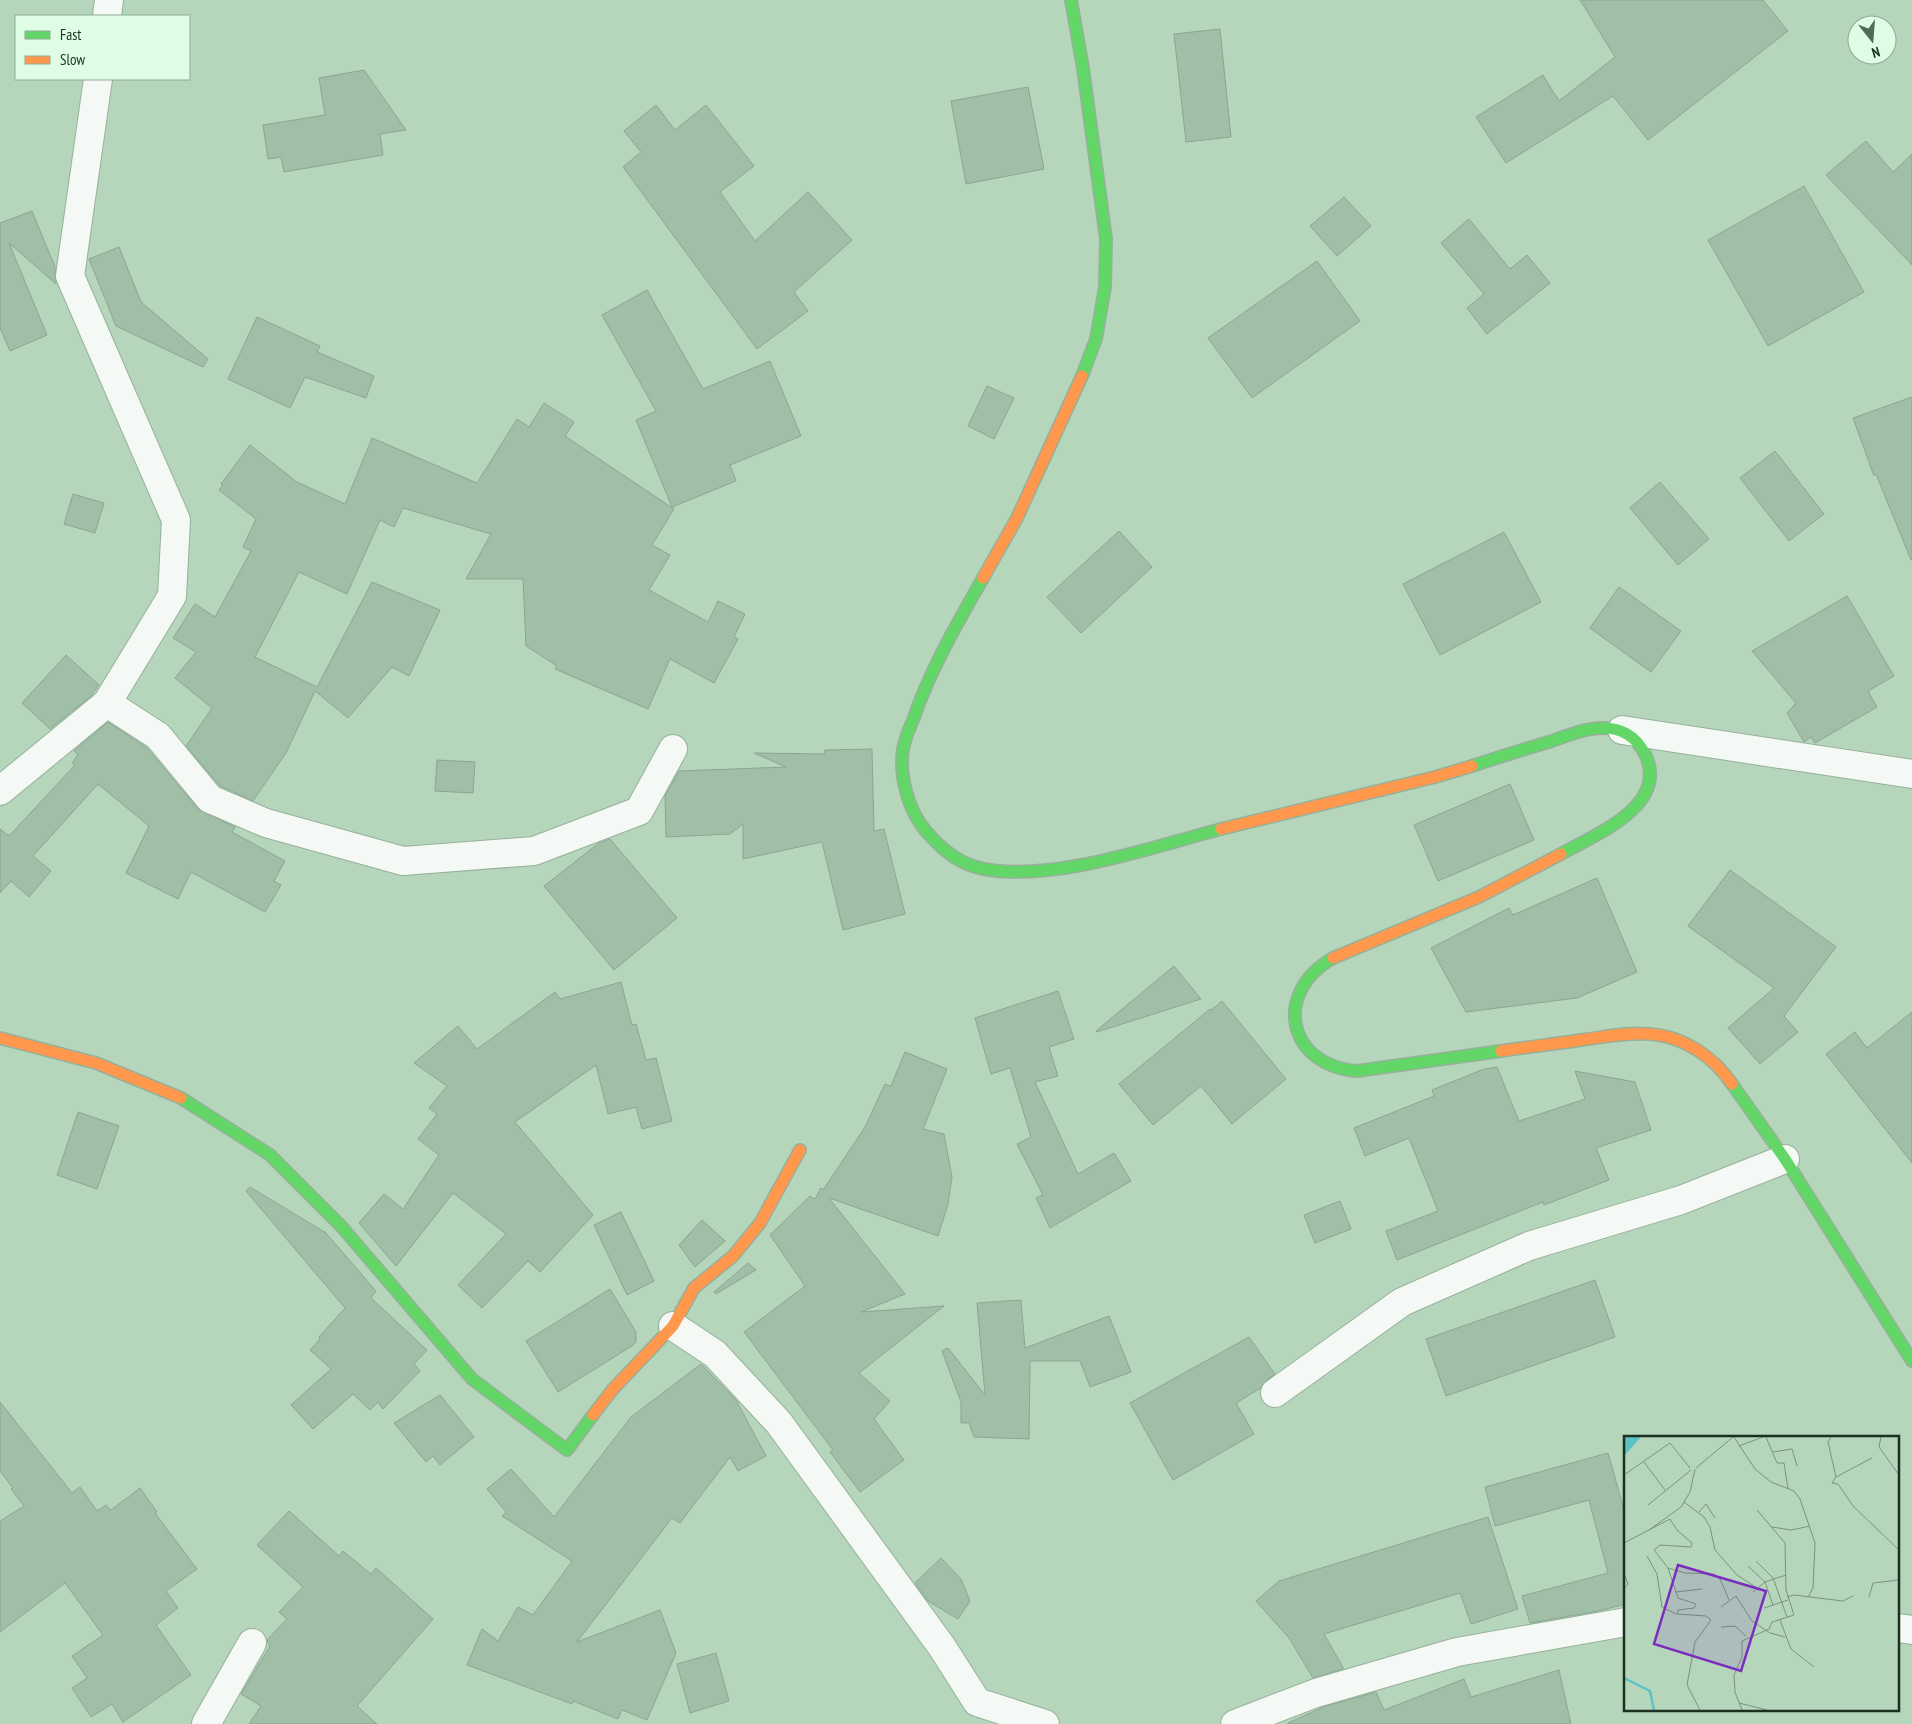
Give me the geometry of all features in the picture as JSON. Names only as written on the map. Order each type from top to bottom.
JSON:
[{"type":"street","points":[[107,15],[109,0]]},
{"type":"street","points":[[1071,0],[1083,68],[1106,239],[1105,287],[1096,339],[1081,379],[1016,518],[937,661],[916,710],[903,748],[902,773],[908,798],[918,821],[937,844],[961,860],[983,869],[1032,872],[1088,864],[1279,814],[1435,777],[1589,729],[1605,727],[1912,774]]},
{"type":"street","points":[[0,791],[108,703],[172,596],[176,520],[70,276],[98,80]]},
{"type":"street","points":[[108,703],[158,736],[210,799],[266,823],[403,861],[534,850],[639,811],[673,749]]},
{"type":"street","points":[[1622,730],[1636,740],[1646,753],[1650,769],[1649,785],[1643,800],[1628,814],[1534,870],[1462,906],[1342,954],[1322,966],[1309,976],[1301,989],[1297,1000],[1295,1018],[1297,1032],[1310,1054],[1321,1062],[1329,1067],[1357,1071],[1618,1035],[1651,1034],[1685,1043],[1707,1056],[1723,1070],[1785,1159],[1912,1360]]},
{"type":"street","points":[[0,1038],[96,1063],[184,1099],[270,1156],[341,1226],[472,1379],[567,1450],[612,1389],[673,1326],[694,1288],[733,1256],[760,1223],[800,1150]]},
{"type":"street","points":[[1275,1393],[1402,1302],[1529,1246],[1681,1200],[1785,1159]]},
{"type":"street","points":[[673,1326],[715,1354],[779,1423],[942,1646],[977,1702],[1045,1724]]},
{"type":"street","points":[[1235,1724],[1316,1692],[1457,1652],[1624,1622]]},
{"type":"street","points":[[206,1724],[252,1643]]},
{"type":"building","points":[[1580,0],[1763,0],[1788,31],[1648,140],[1613,96],[1506,163],[1476,117],[1543,75],[1559,101],[1615,57]]},
{"type":"building","points":[[1220,29],[1231,137],[1186,142],[1174,34]]},
{"type":"building","points":[[364,70],[406,130],[380,134],[383,155],[284,172],[281,157],[268,159],[263,125],[325,115],[319,78]]},
{"type":"building","points":[[1028,87],[1044,169],[966,184],[951,101]]},
{"type":"building","points":[[656,105],[675,130],[706,105],[754,166],[720,192],[755,241],[808,192],[852,240],[794,292],[808,311],[757,349],[623,167],[641,152],[624,131]]},
{"type":"building","points":[[1866,141],[1893,172],[1912,154],[1912,265],[1826,175]]},
{"type":"building","points":[[1804,186],[1864,292],[1768,346],[1708,240]]},
{"type":"building","points":[[1344,197],[1371,226],[1337,256],[1310,226]]},
{"type":"building","points":[[32,211],[55,267],[56,284],[9,243],[47,335],[10,351],[0,328],[0,223]]},
{"type":"building","points":[[1469,219],[1510,269],[1527,255],[1550,283],[1487,334],[1467,308],[1484,294],[1441,243]]},
{"type":"building","points":[[119,247],[141,302],[208,359],[203,367],[116,326],[89,259]]},
{"type":"building","points":[[1317,261],[1360,321],[1252,398],[1208,338]]},
{"type":"building","points":[[647,290],[703,389],[770,361],[801,436],[730,465],[736,481],[672,507],[636,420],[656,411],[602,315]]},
{"type":"building","points":[[257,317],[320,346],[317,352],[374,376],[366,398],[305,377],[290,408],[228,379]]},
{"type":"building","points":[[987,386],[1014,398],[994,439],[968,426]]},
{"type":"building","points":[[1912,397],[1911,560],[1876,474],[1874,476],[1853,418]]},
{"type":"building","points":[[544,403],[574,422],[565,436],[674,509],[652,545],[670,555],[649,590],[708,622],[718,601],[745,614],[734,637],[738,639],[714,683],[670,659],[648,709],[555,669],[557,666],[526,646],[523,579],[466,579],[491,534],[403,508],[394,527],[380,520],[347,594],[299,572],[255,657],[317,687],[372,582],[440,610],[409,676],[392,667],[348,718],[315,691],[286,753],[253,801],[220,786],[186,746],[212,708],[175,678],[196,652],[173,638],[195,604],[215,617],[251,551],[243,547],[256,519],[219,490],[223,485],[221,484],[250,445],[297,482],[345,504],[372,438],[477,483],[517,419],[529,427]]},
{"type":"building","points":[[1775,451],[1824,514],[1789,541],[1740,478]]},
{"type":"building","points":[[1660,482],[1709,539],[1678,565],[1630,508]]},
{"type":"building","points":[[73,494],[104,503],[95,533],[64,524]]},
{"type":"building","points":[[1119,531],[1152,567],[1081,633],[1047,597]]},
{"type":"building","points":[[1504,532],[1541,602],[1440,655],[1403,584]]},
{"type":"building","points":[[1619,587],[1681,631],[1651,672],[1590,628]]},
{"type":"building","points":[[1847,596],[1894,676],[1868,691],[1877,707],[1815,743],[1811,737],[1804,742],[1787,713],[1796,703],[1752,651]]},
{"type":"building","points":[[66,655],[99,685],[90,697],[50,729],[22,703]]},
{"type":"building","points":[[108,722],[147,748],[198,809],[235,827],[232,832],[285,861],[274,881],[281,885],[265,912],[191,872],[178,899],[126,873],[149,826],[98,784],[33,856],[51,871],[29,897],[11,881],[0,893],[0,829],[9,836],[75,765],[72,763],[78,755],[74,751]]},
{"type":"building","points":[[872,749],[874,831],[884,829],[905,914],[843,930],[822,842],[743,859],[743,824],[730,834],[666,837],[665,796],[679,771],[786,767],[754,753],[824,754],[825,750]]},
{"type":"building","points":[[437,760],[475,762],[473,793],[435,791]]},
{"type":"building","points":[[1510,784],[1534,840],[1438,881],[1414,825]]},
{"type":"building","points":[[610,839],[677,918],[614,970],[544,886],[599,843]]},
{"type":"building","points":[[1730,870],[1836,947],[1784,1016],[1798,1032],[1760,1064],[1728,1028],[1774,988],[1688,926]]},
{"type":"building","points":[[1597,878],[1637,972],[1577,998],[1466,1012],[1431,948],[1509,908],[1513,915]]},
{"type":"building","points":[[1174,966],[1201,999],[1096,1031]]},
{"type":"building","points":[[621,982],[632,1025],[636,1024],[646,1060],[656,1058],[672,1121],[642,1129],[636,1107],[608,1114],[596,1065],[515,1122],[593,1215],[540,1272],[528,1261],[482,1308],[458,1285],[506,1234],[453,1193],[396,1266],[359,1223],[384,1194],[403,1209],[439,1155],[418,1139],[437,1114],[429,1108],[447,1086],[414,1063],[458,1026],[477,1049],[555,992],[560,999]]},
{"type":"building","points":[[1058,991],[1074,1039],[1049,1047],[1058,1076],[1035,1082],[1078,1174],[1114,1153],[1131,1181],[1050,1228],[1036,1198],[1043,1195],[1017,1144],[1031,1137],[1010,1068],[991,1074],[975,1018]]},
{"type":"building","points":[[1222,1001],[1286,1079],[1232,1124],[1201,1086],[1153,1125],[1119,1084]]},
{"type":"building","points":[[1912,1012],[1912,1163],[1826,1054],[1855,1032],[1867,1048]]},
{"type":"building","points":[[905,1052],[947,1069],[923,1129],[944,1134],[952,1177],[948,1204],[938,1236],[829,1198],[905,1294],[861,1312],[944,1306],[859,1373],[890,1401],[874,1419],[904,1460],[860,1492],[830,1452],[833,1450],[744,1332],[805,1286],[770,1235],[810,1196],[815,1199],[821,1188],[823,1190],[865,1127],[885,1084],[891,1086]]},
{"type":"building","points":[[1497,1067],[1519,1121],[1585,1099],[1575,1071],[1635,1082],[1651,1130],[1596,1148],[1609,1180],[1544,1205],[1543,1202],[1397,1260],[1386,1231],[1438,1211],[1409,1138],[1365,1156],[1354,1128],[1434,1096],[1432,1090],[1484,1069]]},
{"type":"building","points":[[78,1112],[119,1126],[97,1189],[57,1175]]},
{"type":"building","points":[[250,1187],[326,1233],[376,1291],[371,1298],[427,1350],[414,1364],[420,1371],[383,1409],[378,1402],[370,1410],[353,1394],[313,1429],[291,1405],[331,1369],[310,1350],[345,1308],[246,1191]]},
{"type":"building","points":[[1340,1201],[1351,1229],[1315,1243],[1304,1215]]},
{"type":"building","points":[[621,1212],[654,1281],[627,1295],[594,1225]]},
{"type":"building","points":[[702,1220],[725,1241],[695,1267],[679,1245]]},
{"type":"building","points":[[748,1263],[756,1270],[716,1294],[714,1292]]},
{"type":"building","points":[[1595,1280],[1615,1337],[1446,1396],[1426,1339]]},
{"type":"building","points":[[610,1289],[636,1332],[636,1342],[558,1392],[526,1341]]},
{"type":"building","points":[[1021,1300],[1025,1348],[1109,1316],[1131,1372],[1090,1387],[1080,1361],[1030,1361],[1029,1439],[974,1437],[969,1423],[961,1423],[961,1402],[942,1351],[948,1348],[985,1395],[977,1303]]},
{"type":"building","points":[[1249,1337],[1275,1374],[1261,1388],[1236,1403],[1254,1434],[1173,1480],[1130,1403]]},
{"type":"building","points":[[701,1364],[736,1400],[766,1456],[738,1471],[730,1457],[680,1523],[672,1518],[577,1642],[660,1610],[676,1653],[647,1720],[622,1710],[618,1719],[573,1701],[572,1704],[467,1665],[482,1629],[498,1641],[518,1607],[533,1615],[572,1561],[502,1516],[506,1512],[487,1489],[511,1469],[554,1517],[631,1417]]},
{"type":"building","points":[[440,1395],[474,1437],[440,1465],[433,1456],[426,1462],[394,1423]]},
{"type":"building","points":[[0,1402],[72,1493],[80,1487],[97,1511],[106,1505],[111,1510],[140,1488],[157,1512],[155,1513],[197,1569],[166,1591],[178,1608],[156,1625],[191,1675],[123,1722],[112,1704],[91,1717],[72,1688],[87,1678],[72,1656],[103,1635],[65,1583],[0,1632],[0,1521],[24,1506],[0,1471]]},
{"type":"building","points":[[1608,1453],[1624,1510],[1624,1604],[1530,1623],[1522,1596],[1608,1573],[1589,1500],[1495,1526],[1485,1487]]},
{"type":"building","points":[[289,1511],[339,1556],[343,1551],[371,1574],[376,1568],[433,1619],[357,1706],[377,1724],[249,1724],[261,1706],[241,1694],[270,1646],[267,1640],[287,1619],[279,1612],[303,1587],[257,1545]]},
{"type":"building","points":[[1488,1517],[1518,1609],[1471,1624],[1460,1593],[1324,1634],[1344,1669],[1313,1678],[1289,1638],[1256,1601],[1279,1581]]},
{"type":"building","points":[[941,1558],[961,1579],[970,1601],[958,1619],[928,1601],[915,1583]]},
{"type":"building","points":[[716,1653],[729,1701],[690,1713],[677,1664]]},
{"type":"building","points":[[1559,1670],[1571,1724],[1288,1724],[1326,1706],[1376,1692],[1384,1710],[1464,1679],[1471,1697]]},
{"type":"traffic: fast","points":[[1071,0],[1083,68],[1106,239],[1105,287],[1096,339],[1082,376]]},
{"type":"traffic: fast","points":[[983,578],[936,665],[907,734],[903,749],[902,770],[906,792],[919,822],[931,837],[951,855],[967,864],[984,869],[1011,872],[1041,871],[1103,861],[1221,829]]},
{"type":"traffic: fast","points":[[1472,766],[1590,729],[1616,729],[1632,737],[1644,752],[1650,771],[1648,787],[1639,802],[1610,827],[1561,854]]},
{"type":"traffic: fast","points":[[1333,958],[1314,972],[1301,989],[1296,1007],[1296,1025],[1302,1042],[1315,1056],[1333,1066],[1357,1071],[1501,1051]]},
{"type":"traffic: fast","points":[[1732,1084],[1785,1159],[1912,1361]]},
{"type":"traffic: fast","points":[[181,1098],[270,1155],[341,1226],[472,1379],[567,1450],[593,1415]]},
{"type":"traffic: slow","points":[[983,578],[1017,518],[1082,376]]},
{"type":"traffic: slow","points":[[1221,829],[1435,777],[1472,766]]},
{"type":"traffic: slow","points":[[1333,958],[1479,897],[1561,854]]},
{"type":"traffic: slow","points":[[1501,1051],[1624,1034],[1650,1034],[1674,1039],[1697,1050],[1716,1065],[1732,1084]]},
{"type":"traffic: slow","points":[[0,1038],[96,1063],[181,1098]]},
{"type":"traffic: slow","points":[[593,1415],[613,1389],[673,1326],[694,1288],[733,1256],[760,1223],[800,1150]]}]
